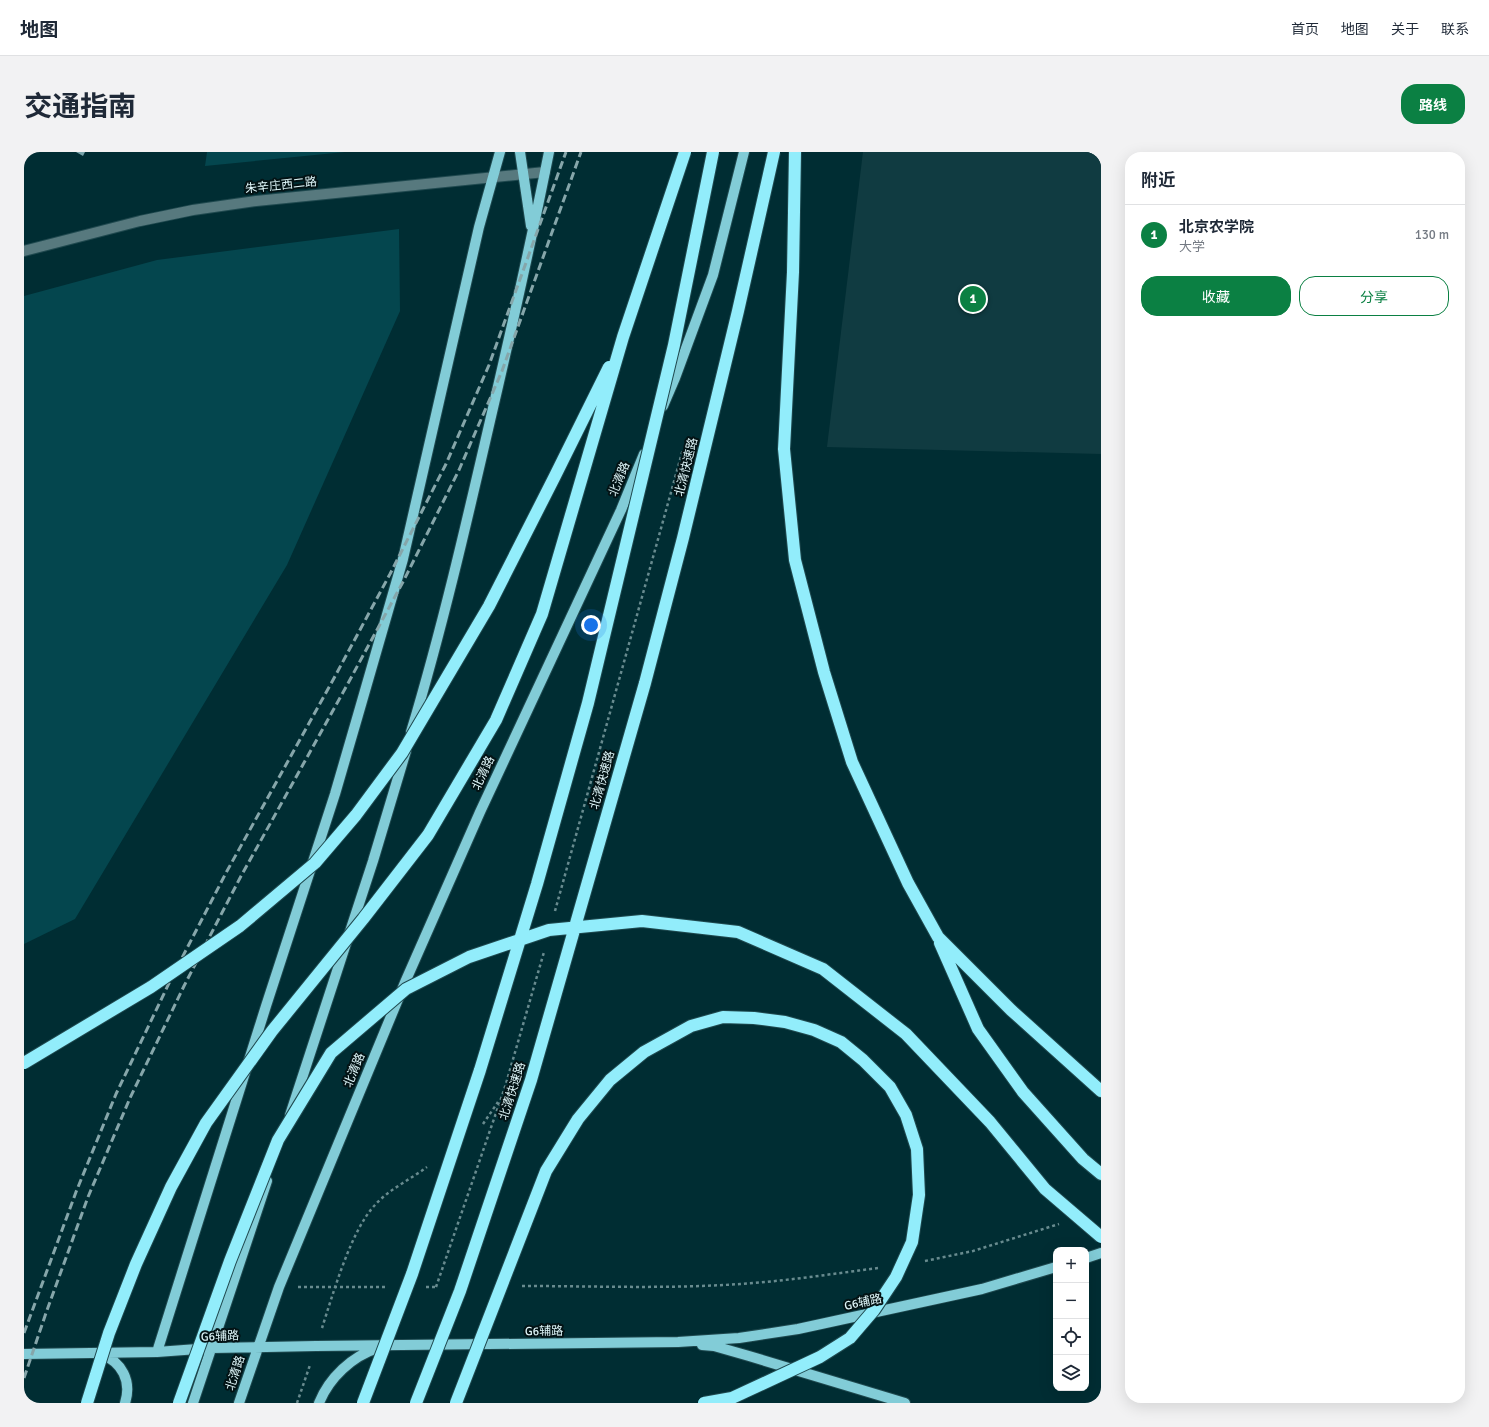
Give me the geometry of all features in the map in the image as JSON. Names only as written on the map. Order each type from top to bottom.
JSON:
[{"type":"highway","points":[[87,1403],[109,1333],[136,1264],[171,1187],[206,1123],[272,1031],[363,919],[428,835],[496,720],[542,614],[623,337],[685,152]]},
{"type":"highway","points":[[363,1403],[412,1274],[480,1070],[537,884],[586,711],[674,345],[713,152]]},
{"type":"highway","name":"北清快速路","points":[[416,1403],[460,1291],[531,1080],[651,660],[683,538],[774,152]]},
{"type":"highway","points":[[794,152],[793,272],[784,449],[795,560],[824,672],[852,762],[908,883],[938,937],[978,1029],[1023,1092],[1083,1159],[1101,1174]]},
{"type":"highway","points":[[24,1063],[151,987],[240,926],[315,863],[356,815],[402,753],[489,606],[623,337]]},
{"type":"highway","points":[[179,1403],[230,1261],[278,1140],[331,1053],[406,989],[470,957],[549,930],[642,921],[738,932],[823,969],[906,1034],[990,1122],[1045,1189],[1101,1237]]},
{"type":"highway","points":[[938,937],[1011,1010],[1101,1091]]},
{"type":"highway","points":[[456,1403],[546,1171],[578,1119],[610,1080],[644,1052],[691,1026],[724,1017],[754,1018],[785,1022],[814,1030],[841,1042],[863,1060],[890,1086],[906,1115],[916,1149],[919,1195],[912,1242],[896,1277],[874,1310],[850,1338],[820,1357],[732,1398],[704,1403]]},
{"type":"main road","points":[[157,1352],[335,794],[403,559],[479,227],[500,152]]},
{"type":"main road","points":[[520,152],[530,216],[530,248]]},
{"type":"main road","points":[[193,1403],[308,1061],[370,868],[427,680],[475,489],[530,248],[549,152]]},
{"type":"main road","name":"北清路","points":[[239,1403],[257,1347],[303,1226],[406,980],[480,812],[621,510],[672,385],[713,275],[743,155]]},
{"type":"main road","points":[[1089,1257],[1101,1253]]},
{"type":"main road","name":"G6辅路","points":[[24,1354],[157,1352],[211,1348],[257,1347],[678,1342],[739,1338],[798,1329],[982,1289],[1053,1268]]},
{"type":"main road","points":[[678,1342],[714,1346],[905,1403]]},
{"type":"main road","points":[[319,1403],[328,1387],[350,1363],[359,1356],[372,1350],[393,1345]]},
{"type":"main road","points":[[96,1353],[113,1360],[123,1371],[127,1382],[128,1394],[125,1403]]},
{"type":"street","name":"朱辛庄西二路","points":[[24,251],[140,221],[193,210],[256,201],[545,172]]},
{"type":"path","points":[[555,911],[685,443]]},
{"type":"path","points":[[436,1287],[505,1087],[544,950]]},
{"type":"path","points":[[924,1262],[973,1251],[1063,1223]]},
{"type":"path","points":[[297,1403],[336,1287],[358,1231]]},
{"type":"path","points":[[514,1286],[686,1286],[739,1284],[777,1281],[881,1268]]},
{"type":"path","points":[[420,1287],[444,1287]]},
{"type":"shaded area","points":[[207,152],[345,152],[205,166]]},
{"type":"shaded area","points":[[863,152],[1101,152],[1101,454],[827,447]]},
{"type":"shaded area","points":[[399,229],[400,311],[287,565],[75,919],[24,944],[24,296],[157,260]]},
{"type":"building","points":[[76,152],[85,152],[83,156]]},
{"type":"railway","points":[[24,1333],[76,1192],[116,1094],[171,979],[227,871],[390,574],[446,464],[489,365],[566,152]]},
{"type":"railway","points":[[24,1378],[88,1197],[130,1098],[184,986],[240,878],[404,580],[459,470],[502,371],[581,152]]},
{"type":"place","name":"北京农学院","points":[[973,299]]}]
